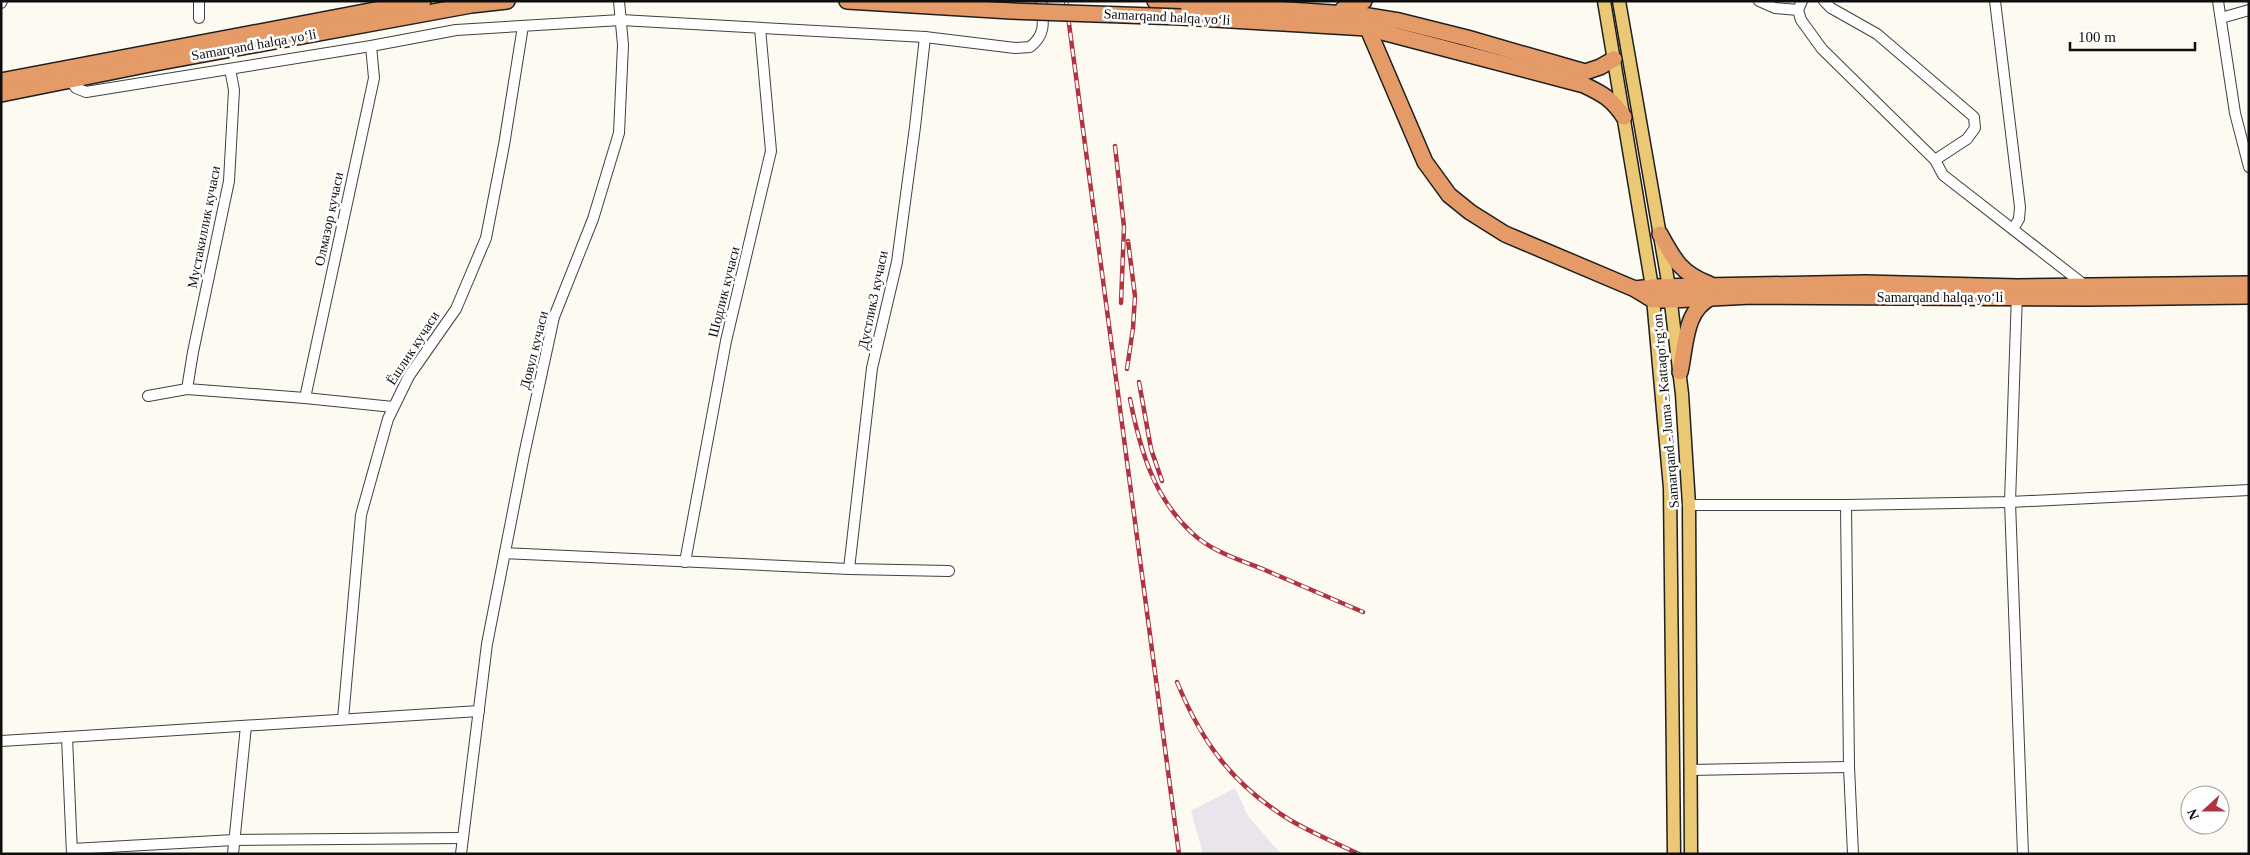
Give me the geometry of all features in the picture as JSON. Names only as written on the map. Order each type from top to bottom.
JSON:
[{"type":"highway","name":"Samarqand halqa yoʻli","points":[[1,81],[423,1]]},
{"type":"highway","name":"Samarqand halqa yoʻli","points":[[1,94],[155,63],[471,5],[507,1]]},
{"type":"highway","name":"Samarqand halqa yoʻli","points":[[847,1],[1011,11],[1181,10],[1365,15],[1399,21],[1481,41],[1585,72],[1600,67],[1614,59]]},
{"type":"highway","name":"Samarqand halqa yoʻli","points":[[1155,1],[1181,10],[1345,26],[1365,15],[1584,85],[1601,93],[1614,103],[1624,117]]},
{"type":"highway","points":[[1365,15],[1379,58],[1425,162],[1449,195],[1481,220],[1505,234],[1635,289],[1653,293]]},
{"type":"highway","points":[[1345,26],[1364,35],[1379,58]]},
{"type":"highway","points":[[1660,234],[1673,259],[1685,272],[1712,292],[1692,317],[1680,372]]},
{"type":"highway","name":"Samarqand halqa yoʻli","points":[[1653,293],[1670,294],[1866,283],[2017,292],[2249,296]]},
{"type":"highway","name":"Samarqand halqa yoʻli","points":[[2017,292],[2087,287],[2249,284]]},
{"type":"main road","name":"Samarqand - Juma - Kattaqo‘rg‘on","points":[[1604,1],[1653,293],[1670,488],[1674,854]]},
{"type":"main road","name":"Samarqand - Juma - Kattaqo‘rg‘on","points":[[1619,1],[1670,294],[1680,372],[1689,505],[1691,854]]},
{"type":"street","points":[[198,18],[199,1]]},
{"type":"street","name":"Довул кучаси","points":[[461,854],[487,644],[524,454],[554,318],[593,219],[619,133],[623,45],[619,1]]},
{"type":"street","points":[[71,81],[76,88],[86,92],[371,46],[456,30],[621,20],[925,37],[1015,48],[1030,47],[1041,36],[1044,29],[1041,1]]},
{"type":"street","points":[[1759,1],[1775,8],[1800,6],[1801,20],[1822,49],[1934,160],[1943,175],[2087,287]]},
{"type":"street","points":[[1824,1],[1831,8],[1877,34],[1974,117],[1976,128],[1967,139],[1934,160]]},
{"type":"street","points":[[1995,1],[2020,207],[2019,219],[2013,229]]},
{"type":"street","points":[[2218,1],[2235,113],[2249,167]]},
{"type":"street","points":[[2221,18],[2249,10]]},
{"type":"street","name":"Ёшлик кучаси","points":[[343,719],[361,515],[393,407],[409,376],[456,309],[486,238],[504,145],[523,26]]},
{"type":"street","name":"Шодлик кучаси","points":[[685,562],[726,341],[771,151],[760,28]]},
{"type":"street","name":"Дустлик3 кучаси","points":[[849,569],[872,368],[897,262],[925,37]]},
{"type":"street","name":"Олмазор кучаси","points":[[305,398],[374,78],[371,46]]},
{"type":"street","name":"Мустакиллик кучаси","points":[[187,389],[193,352],[230,181],[234,90],[230,69]]},
{"type":"street","points":[[2017,292],[2010,502],[2023,854]]},
{"type":"street","points":[[148,396],[187,389],[393,407]]},
{"type":"street","points":[[1689,505],[2010,502],[2249,490]]},
{"type":"street","points":[[1846,505],[1849,767],[1853,854]]},
{"type":"street","points":[[505,553],[849,569],[949,571]]},
{"type":"street","points":[[1,742],[479,711]]},
{"type":"street","points":[[233,854],[246,726]]},
{"type":"street","points":[[67,737],[72,852],[234,840],[463,838]]},
{"type":"street","points":[[1690,770],[1849,767]]},
{"type":"shaded area","points":[[1235,788],[1248,816],[1281,854],[1203,854],[1191,811]]},
{"type":"railway","points":[[1066,1],[1179,854]]},
{"type":"railway","points":[[1115,146],[1124,227],[1121,303]]},
{"type":"railway","points":[[1127,369],[1135,296],[1128,241]]},
{"type":"railway","points":[[1139,382],[1151,449],[1162,481]]},
{"type":"railway","points":[[1130,399],[1138,436],[1150,471],[1167,503],[1191,532],[1207,545],[1226,554],[1363,612]]},
{"type":"railway","points":[[1177,682],[1197,724],[1222,761],[1236,777],[1270,807],[1290,820],[1315,834],[1359,854]]}]
